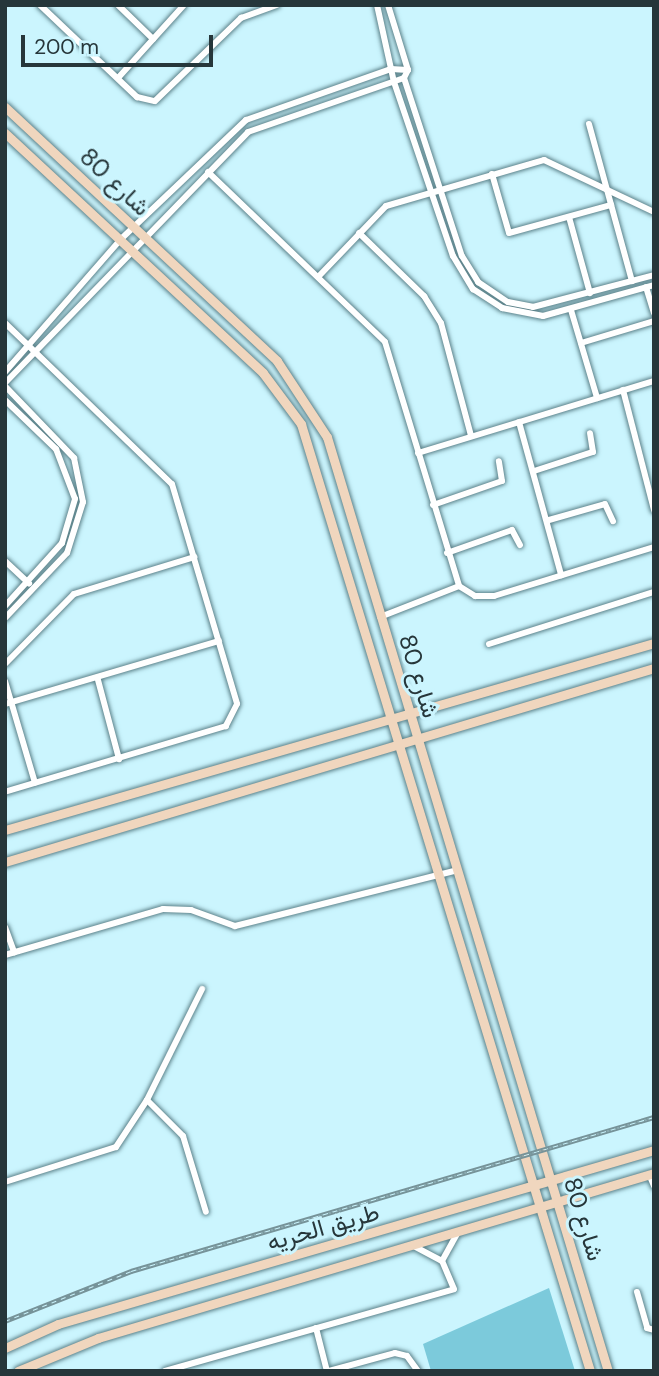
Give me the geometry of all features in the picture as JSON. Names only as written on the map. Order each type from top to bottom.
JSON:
[{"type":"street","points":[[118,5],[153,39]]},
{"type":"street","points":[[118,78],[184,5]]},
{"type":"street","points":[[41,6],[137,97],[164,98],[241,19],[277,5]]},
{"type":"street","points":[[377,5],[394,82],[462,256],[487,290],[533,307],[654,275]]},
{"type":"street","points":[[388,5],[408,69],[404,78],[437,189],[453,256],[473,289],[523,314],[571,310],[650,286],[654,313]]},
{"type":"street","points":[[5,372],[120,240],[246,120],[391,69],[408,69]]},
{"type":"street","points":[[5,618],[35,587],[78,533],[82,480],[65,446],[5,385],[36,354],[129,248],[259,125],[404,78]]},
{"type":"street","name":"شارع 80","points":[[5,107],[135,225],[293,379],[317,416],[339,473],[608,1371]]},
{"type":"street","points":[[589,124],[632,281]]},
{"type":"street","name":"شارع 80","points":[[5,133],[278,389],[301,424],[321,478],[395,719],[590,1371]]},
{"type":"street","points":[[320,275],[386,206],[544,160],[654,212]]},
{"type":"street","points":[[208,172],[320,275],[385,342],[459,586]]},
{"type":"street","points":[[492,174],[509,233],[611,205]]},
{"type":"street","points":[[569,217],[590,293]]},
{"type":"street","points":[[359,233],[424,296],[441,323],[471,436]]},
{"type":"street","points":[[571,310],[597,398]]},
{"type":"street","points":[[581,343],[654,321]]},
{"type":"street","points":[[5,323],[167,476],[237,704],[231,722],[5,792]]},
{"type":"street","points":[[418,453],[654,381]]},
{"type":"street","points":[[623,390],[654,510]]},
{"type":"street","points":[[5,400],[56,449],[74,488],[68,532],[5,606]]},
{"type":"street","points":[[519,422],[549,520],[561,575]]},
{"type":"street","points":[[534,471],[593,452],[590,433]]},
{"type":"street","points":[[433,505],[502,481],[499,461]]},
{"type":"street","points":[[321,478],[339,473]]},
{"type":"street","points":[[549,520],[606,504],[613,521]]},
{"type":"street","points":[[447,553],[512,530],[520,545]]},
{"type":"street","points":[[380,617],[459,586],[484,597],[654,547]]},
{"type":"street","points":[[5,664],[74,594],[194,557]]},
{"type":"street","points":[[5,561],[35,587]]},
{"type":"street","points":[[489,644],[654,593]]},
{"type":"street","points":[[7,704],[97,680],[219,641]]},
{"type":"street","points":[[5,830],[654,643]]},
{"type":"street","points":[[5,862],[654,668]]},
{"type":"street","points":[[97,680],[118,759]]},
{"type":"street","points":[[5,681],[7,704],[35,783]]},
{"type":"street","points":[[5,955],[163,909],[191,910],[235,926],[458,870]]},
{"type":"street","points":[[458,928],[474,924]]},
{"type":"street","points":[[5,927],[14,952]]},
{"type":"street","points":[[5,1182],[116,1147],[148,1100],[202,989]]},
{"type":"street","points":[[148,1100],[183,1136],[206,1212]]},
{"type":"street","name":"طريق الحريه","points":[[5,1349],[71,1320],[553,1182],[654,1150]]},
{"type":"street","points":[[652,1174],[654,1186]]},
{"type":"street","name":"طريق الحريه","points":[[18,1371],[98,1338],[407,1244],[559,1203],[652,1174]]},
{"type":"street","points":[[442,1261],[460,1229]]},
{"type":"street","points":[[164,1371],[454,1289],[442,1261],[407,1244]]},
{"type":"street","points":[[637,1292],[647,1328],[654,1330]]},
{"type":"street","points":[[316,1328],[328,1371],[388,1354],[407,1356],[418,1371]]},
{"type":"shaded area","points":[[549,1288],[575,1371],[431,1371],[423,1344]]},
{"type":"railway","points":[[5,1321],[131,1271],[654,1117]]}]
